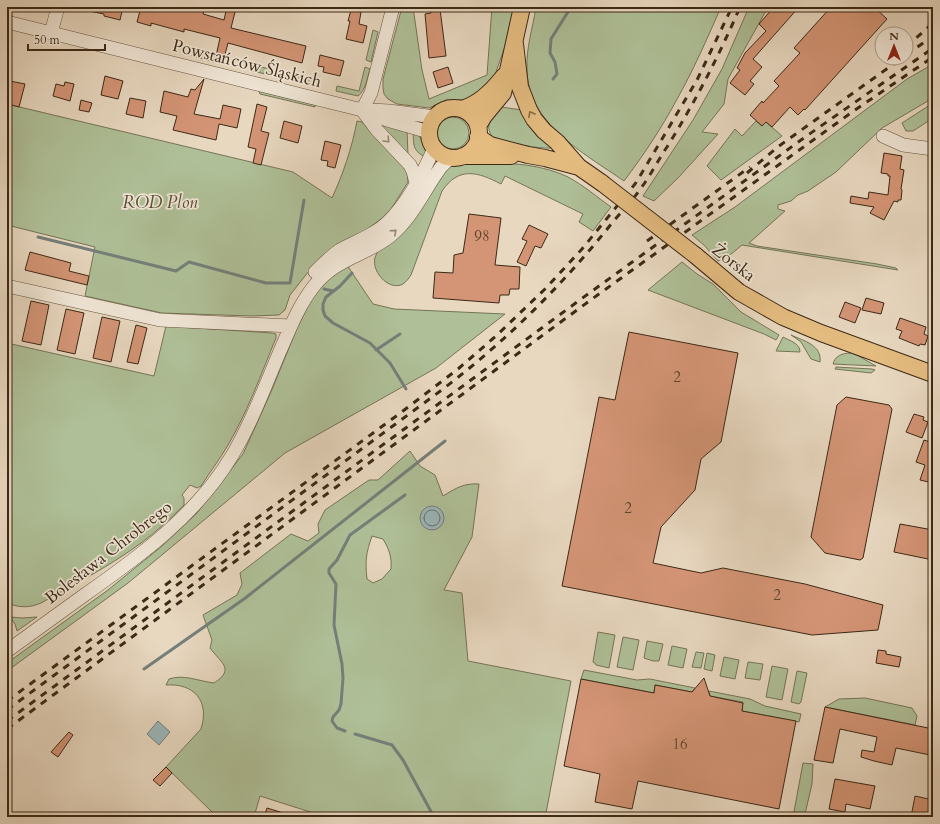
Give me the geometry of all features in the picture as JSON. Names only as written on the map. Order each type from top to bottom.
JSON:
[{"type":"main road","points":[[508,71],[491,91],[473,105],[461,109],[449,109],[441,112],[435,117],[431,123],[429,132],[430,141],[434,148],[444,156],[458,157],[474,148],[484,116],[503,93],[515,44],[522,7]]},
{"type":"main road","points":[[515,44],[520,87],[529,110],[544,131],[557,142],[578,167]]},
{"type":"main road","points":[[461,109],[471,115],[478,132]]},
{"type":"main road","name":"Żorska","points":[[478,132],[490,145],[578,167],[602,183],[695,255],[739,292],[778,314],[828,336],[933,374]]},
{"type":"main road","name":"Żorska","points":[[458,157],[528,155]]},
{"type":"street","points":[[51,33],[58,7]]},
{"type":"street","points":[[393,7],[371,93],[362,110],[377,130],[410,165],[413,170],[416,183]]},
{"type":"street","name":"Powstańców Śląskich","points":[[7,22],[362,110],[388,120],[429,132]]},
{"type":"street","name":"Powstańców Śląskich","points":[[362,110],[389,111],[435,117]]},
{"type":"street","points":[[883,136],[903,145],[933,149]]},
{"type":"street","name":"Bolesława Chrobrego","points":[[292,323],[297,301],[307,283],[338,251],[388,223],[400,208],[416,183],[427,165],[434,148]]},
{"type":"street","name":"Bolesława Chrobrego","points":[[7,651],[101,584],[152,545],[178,523],[199,501],[225,467],[239,443],[292,323],[310,291],[327,272],[338,264],[377,245],[398,229],[408,218],[441,167],[458,157]]},
{"type":"street","points":[[7,286],[160,320],[292,323]]},
{"type":"green space","points":[[402,7],[413,7],[422,70],[429,99],[487,75],[492,7],[514,7],[505,46],[495,75],[489,83],[470,98],[464,100],[446,100],[429,108],[397,104],[388,99],[384,94],[383,79]]},
{"type":"green space","points":[[536,7],[721,7],[682,90],[652,142],[624,181],[576,148],[560,135],[547,121],[537,105],[530,88],[527,68],[529,45]]},
{"type":"green space","points":[[749,7],[768,7],[728,79],[724,104],[702,132],[718,134],[678,178],[654,201],[643,196],[693,120],[722,69]]},
{"type":"green space","points":[[373,30],[378,32],[371,62],[366,60]]},
{"type":"green space","points":[[194,51],[216,56],[214,62],[192,56]]},
{"type":"green space","points":[[933,64],[933,98],[882,128],[836,172],[808,191],[798,195],[791,201],[778,205],[778,209],[785,211],[749,243],[757,246],[877,264],[896,268],[898,270],[742,245],[730,255],[718,261],[704,245],[692,235],[735,207],[907,79]]},
{"type":"green space","points":[[254,65],[277,71],[275,76],[252,71]]},
{"type":"green space","points":[[365,67],[370,69],[365,87],[358,96],[336,91],[337,86],[359,91]]},
{"type":"green space","points":[[284,73],[315,80],[313,85],[283,78]]},
{"type":"green space","points":[[259,91],[315,105],[315,107],[260,94]]},
{"type":"green space","points":[[933,103],[933,118],[913,131],[906,131],[902,123]]},
{"type":"green space","name":"ROD Plon","points":[[7,104],[293,172],[332,198],[347,161],[357,121],[362,122],[404,168],[407,172],[408,182],[388,214],[309,271],[290,295],[285,310],[279,315],[251,316],[162,313],[85,296],[95,247],[7,225]]},
{"type":"green space","points":[[501,107],[522,110],[551,148],[521,145],[493,137],[489,130],[489,122]]},
{"type":"green space","points":[[453,117],[464,122],[469,133],[464,144],[453,149],[442,144],[437,133],[442,122]]},
{"type":"green space","points":[[756,121],[762,126],[766,122],[782,136],[721,180],[707,166],[735,129],[742,136]]},
{"type":"green space","points":[[383,124],[407,130],[408,155],[382,126]]},
{"type":"green space","points":[[413,132],[424,142],[425,157],[414,147]]},
{"type":"green space","points":[[468,162],[519,164],[544,168],[568,177],[611,207],[593,231],[579,222],[583,214],[505,176],[501,184],[477,174],[462,175],[448,183],[442,191],[411,275],[403,284],[397,286],[386,282],[381,278],[375,267],[377,253],[405,230],[412,222],[448,168],[453,165]]},
{"type":"green space","points":[[682,262],[713,284],[741,312],[779,335],[776,340],[764,334],[648,290]]},
{"type":"green space","points":[[347,265],[373,304],[394,309],[505,314],[436,368],[285,453],[128,583],[7,671],[7,663],[108,590],[162,546],[197,513],[243,454],[271,392],[298,326],[318,287]]},
{"type":"green space","points":[[166,326],[276,334],[276,338],[254,392],[228,445],[201,486],[197,488],[190,485],[182,495],[184,498],[184,505],[141,543],[105,567],[41,603],[24,607],[7,603],[7,343],[154,376]]},
{"type":"green space","points":[[791,335],[811,344],[818,351],[820,362],[811,359],[801,342]]},
{"type":"green space","points":[[783,337],[796,344],[800,349],[800,352],[776,351]]},
{"type":"green space","points":[[851,353],[876,366],[833,364],[835,359],[839,356]]},
{"type":"green space","points":[[836,367],[875,370],[871,373],[835,369]]},
{"type":"green space","points":[[410,451],[420,466],[435,475],[443,496],[469,484],[479,484],[472,537],[444,590],[462,593],[468,661],[571,681],[546,813],[566,817],[326,817],[260,796],[254,817],[210,817],[213,813],[166,767],[201,729],[203,719],[201,702],[197,696],[185,687],[166,685],[169,679],[180,677],[214,683],[224,674],[224,666],[210,648],[212,640],[203,615],[237,595],[242,584],[240,573],[291,534],[308,541],[319,533],[318,524],[325,510],[369,480],[378,480]],"holes":[[[372,536],[383,539],[390,553],[391,569],[382,579],[373,583],[367,579],[367,552]]]},
{"type":"green space","points":[[10,617],[37,617],[17,631],[15,624]]},
{"type":"green space","points":[[598,632],[615,635],[609,668],[596,665],[593,662]]},
{"type":"green space","points":[[623,637],[639,640],[633,670],[617,667]]},
{"type":"green space","points":[[647,641],[663,644],[659,661],[644,658]]},
{"type":"green space","points":[[672,646],[687,649],[683,668],[668,665]]},
{"type":"green space","points":[[696,652],[704,653],[701,668],[692,667]]},
{"type":"green space","points":[[707,653],[715,655],[712,671],[704,669]]},
{"type":"green space","points":[[724,657],[739,660],[735,679],[720,676]]},
{"type":"green space","points":[[748,662],[763,664],[760,680],[745,678]]},
{"type":"green space","points":[[772,666],[788,669],[782,700],[766,697]]},
{"type":"green space","points":[[584,670],[637,680],[650,679],[695,688],[692,692],[655,685],[654,693],[581,679]]},
{"type":"green space","points":[[797,671],[807,673],[801,702],[799,704],[791,702]]},
{"type":"green space","points":[[709,691],[750,699],[765,706],[801,714],[799,722],[742,711],[743,702],[710,696]]},
{"type":"green space","points":[[865,698],[912,708],[917,716],[915,725],[825,707],[839,699]]},
{"type":"green space","points":[[803,763],[813,764],[812,784],[805,814],[806,817],[793,817]]},
{"type":"water","points":[[432,506],[440,510],[444,518],[440,526],[432,530],[424,526],[420,518],[424,510]]},
{"type":"water","points":[[158,721],[170,732],[159,745],[147,734]]},
{"type":"building","points":[[89,7],[123,7],[120,20],[104,16],[104,14],[89,11]]},
{"type":"building","points":[[141,7],[150,7],[167,11],[167,7],[205,7],[203,14],[224,20],[227,7],[236,8],[231,28],[306,46],[302,63],[228,43],[224,58],[216,56],[220,38],[184,29],[184,32],[151,23],[151,26],[137,22]]},
{"type":"building","points":[[774,7],[799,7],[753,59],[762,67],[750,81],[754,84],[745,95],[730,83],[740,70],[737,68],[745,53],[766,31],[759,24]]},
{"type":"building","points":[[831,7],[874,7],[887,19],[881,26],[874,26],[874,33],[805,110],[804,109],[798,115],[790,107],[772,127],[766,122],[762,126],[750,115],[762,101],[763,103],[779,86],[774,81],[800,53],[794,48]]},
{"type":"building","points":[[440,9],[446,56],[429,58],[425,14],[431,13],[431,10]]},
{"type":"building","points":[[351,10],[361,12],[359,24],[367,26],[363,43],[346,39]]},
{"type":"building","points":[[320,55],[344,61],[340,76],[323,72],[324,67],[318,66]]},
{"type":"building","points":[[448,67],[453,83],[438,88],[433,72]]},
{"type":"building","points":[[105,76],[123,81],[118,99],[101,95]]},
{"type":"building","points":[[204,79],[194,114],[220,119],[223,105],[241,109],[237,128],[219,124],[216,140],[173,130],[177,116],[160,112],[164,91],[188,97],[191,89],[195,90]]},
{"type":"building","points":[[10,81],[25,84],[19,107],[8,104],[10,97],[7,96],[7,87]]},
{"type":"building","points":[[65,82],[74,84],[70,101],[53,96],[56,84],[64,86]]},
{"type":"building","points":[[130,98],[146,101],[143,118],[126,114]]},
{"type":"building","points":[[81,100],[92,103],[89,112],[79,110]]},
{"type":"building","points":[[257,104],[267,107],[261,131],[269,133],[261,165],[253,163],[256,149],[248,147]]},
{"type":"building","points":[[284,121],[302,126],[298,143],[280,138]]},
{"type":"building","points":[[325,141],[341,145],[335,168],[327,166],[328,161],[321,160]]},
{"type":"building","points":[[884,153],[902,156],[900,169],[904,170],[901,200],[898,200],[898,202],[894,201],[884,220],[870,213],[874,207],[850,203],[851,196],[868,199],[869,192],[888,195],[890,176],[888,176],[888,174],[881,173]]},
{"type":"building","points":[[469,214],[501,218],[495,265],[520,267],[519,289],[510,289],[509,295],[500,295],[499,303],[433,298],[435,272],[453,273],[454,255],[463,253]]},
{"type":"building","points":[[529,225],[548,234],[541,248],[535,246],[526,266],[517,262],[527,241],[522,239]]},
{"type":"building","points":[[30,252],[71,263],[69,271],[89,276],[87,285],[25,270]]},
{"type":"building","points":[[866,298],[884,303],[881,314],[862,310]]},
{"type":"building","points":[[31,301],[49,305],[41,345],[22,341]]},
{"type":"building","points":[[845,302],[861,308],[855,323],[839,317]]},
{"type":"building","points":[[66,309],[84,313],[75,354],[57,350]]},
{"type":"building","points":[[102,317],[120,321],[111,362],[93,358]]},
{"type":"building","points":[[900,318],[926,327],[924,334],[928,336],[925,345],[920,344],[919,346],[899,338],[902,331],[896,329]]},
{"type":"building","points":[[136,325],[147,328],[138,364],[127,362]]},
{"type":"building","points":[[629,332],[738,353],[721,442],[701,459],[695,490],[661,527],[653,563],[701,573],[723,568],[805,584],[883,605],[878,630],[812,635],[562,586],[599,397],[615,400]]},
{"type":"building","points":[[846,397],[889,405],[892,409],[863,558],[860,560],[825,553],[811,537],[837,405]]},
{"type":"building","points":[[914,414],[924,417],[923,420],[928,422],[922,438],[906,432]]},
{"type":"building","points":[[924,440],[933,443],[933,483],[920,480],[925,465],[916,462]]},
{"type":"building","points":[[900,524],[933,530],[933,560],[894,552]]},
{"type":"building","points":[[878,650],[886,651],[886,654],[901,657],[899,667],[876,663]]},
{"type":"building","points":[[704,678],[710,696],[743,703],[742,711],[796,721],[779,809],[638,781],[632,809],[595,802],[600,774],[564,766],[581,679],[654,693],[655,685],[692,692]]},
{"type":"building","points":[[825,707],[933,729],[933,741],[930,755],[896,748],[892,765],[874,761],[861,757],[862,750],[874,752],[877,737],[840,729],[833,763],[814,760]]},
{"type":"building","points":[[69,732],[73,735],[58,757],[51,752]]},
{"type":"building","points":[[166,767],[172,773],[160,786],[153,780]]},
{"type":"building","points":[[835,779],[875,786],[870,809],[846,804],[845,812],[829,809]]},
{"type":"building","points":[[915,796],[933,800],[933,817],[911,817]]},
{"type":"building","points":[[267,808],[290,815],[289,817],[264,817]]},
{"type":"waterway","points":[[553,79],[557,74],[555,62],[550,53],[551,39],[571,7]]},
{"type":"waterway","points":[[38,237],[176,271],[189,262],[266,283],[290,283],[304,200]]},
{"type":"waterway","points":[[352,273],[340,286],[326,297],[323,304],[325,316],[333,323],[370,343],[390,363],[406,389]]},
{"type":"waterway","points":[[324,289],[333,291]]},
{"type":"waterway","points":[[376,350],[400,334]]},
{"type":"waterway","points":[[144,669],[244,599],[445,441]]},
{"type":"waterway","points":[[345,731],[337,728],[332,721],[341,704],[343,678],[342,664],[334,625],[336,584],[329,573],[329,569],[337,560],[350,535],[405,495]]},
{"type":"waterway","points":[[355,734],[392,745],[403,760],[434,817]]},
{"type":"railway","points":[[7,701],[399,414],[458,369],[496,336],[546,288],[582,249],[635,184],[697,80],[732,7]]},
{"type":"railway","points":[[7,710],[439,392],[486,354],[531,313],[573,270],[645,183],[697,96],[724,43],[740,7]]},
{"type":"railway","points":[[914,40],[933,23]]},
{"type":"railway","points":[[914,49],[933,36]]},
{"type":"railway","points":[[7,721],[588,294],[808,135],[933,48]]},
{"type":"railway","points":[[7,729],[592,299],[855,110],[933,57]]},
{"type":"railway","points":[[747,173],[779,146],[891,66]]},
{"type":"railway","points":[[647,241],[750,167]]}]
